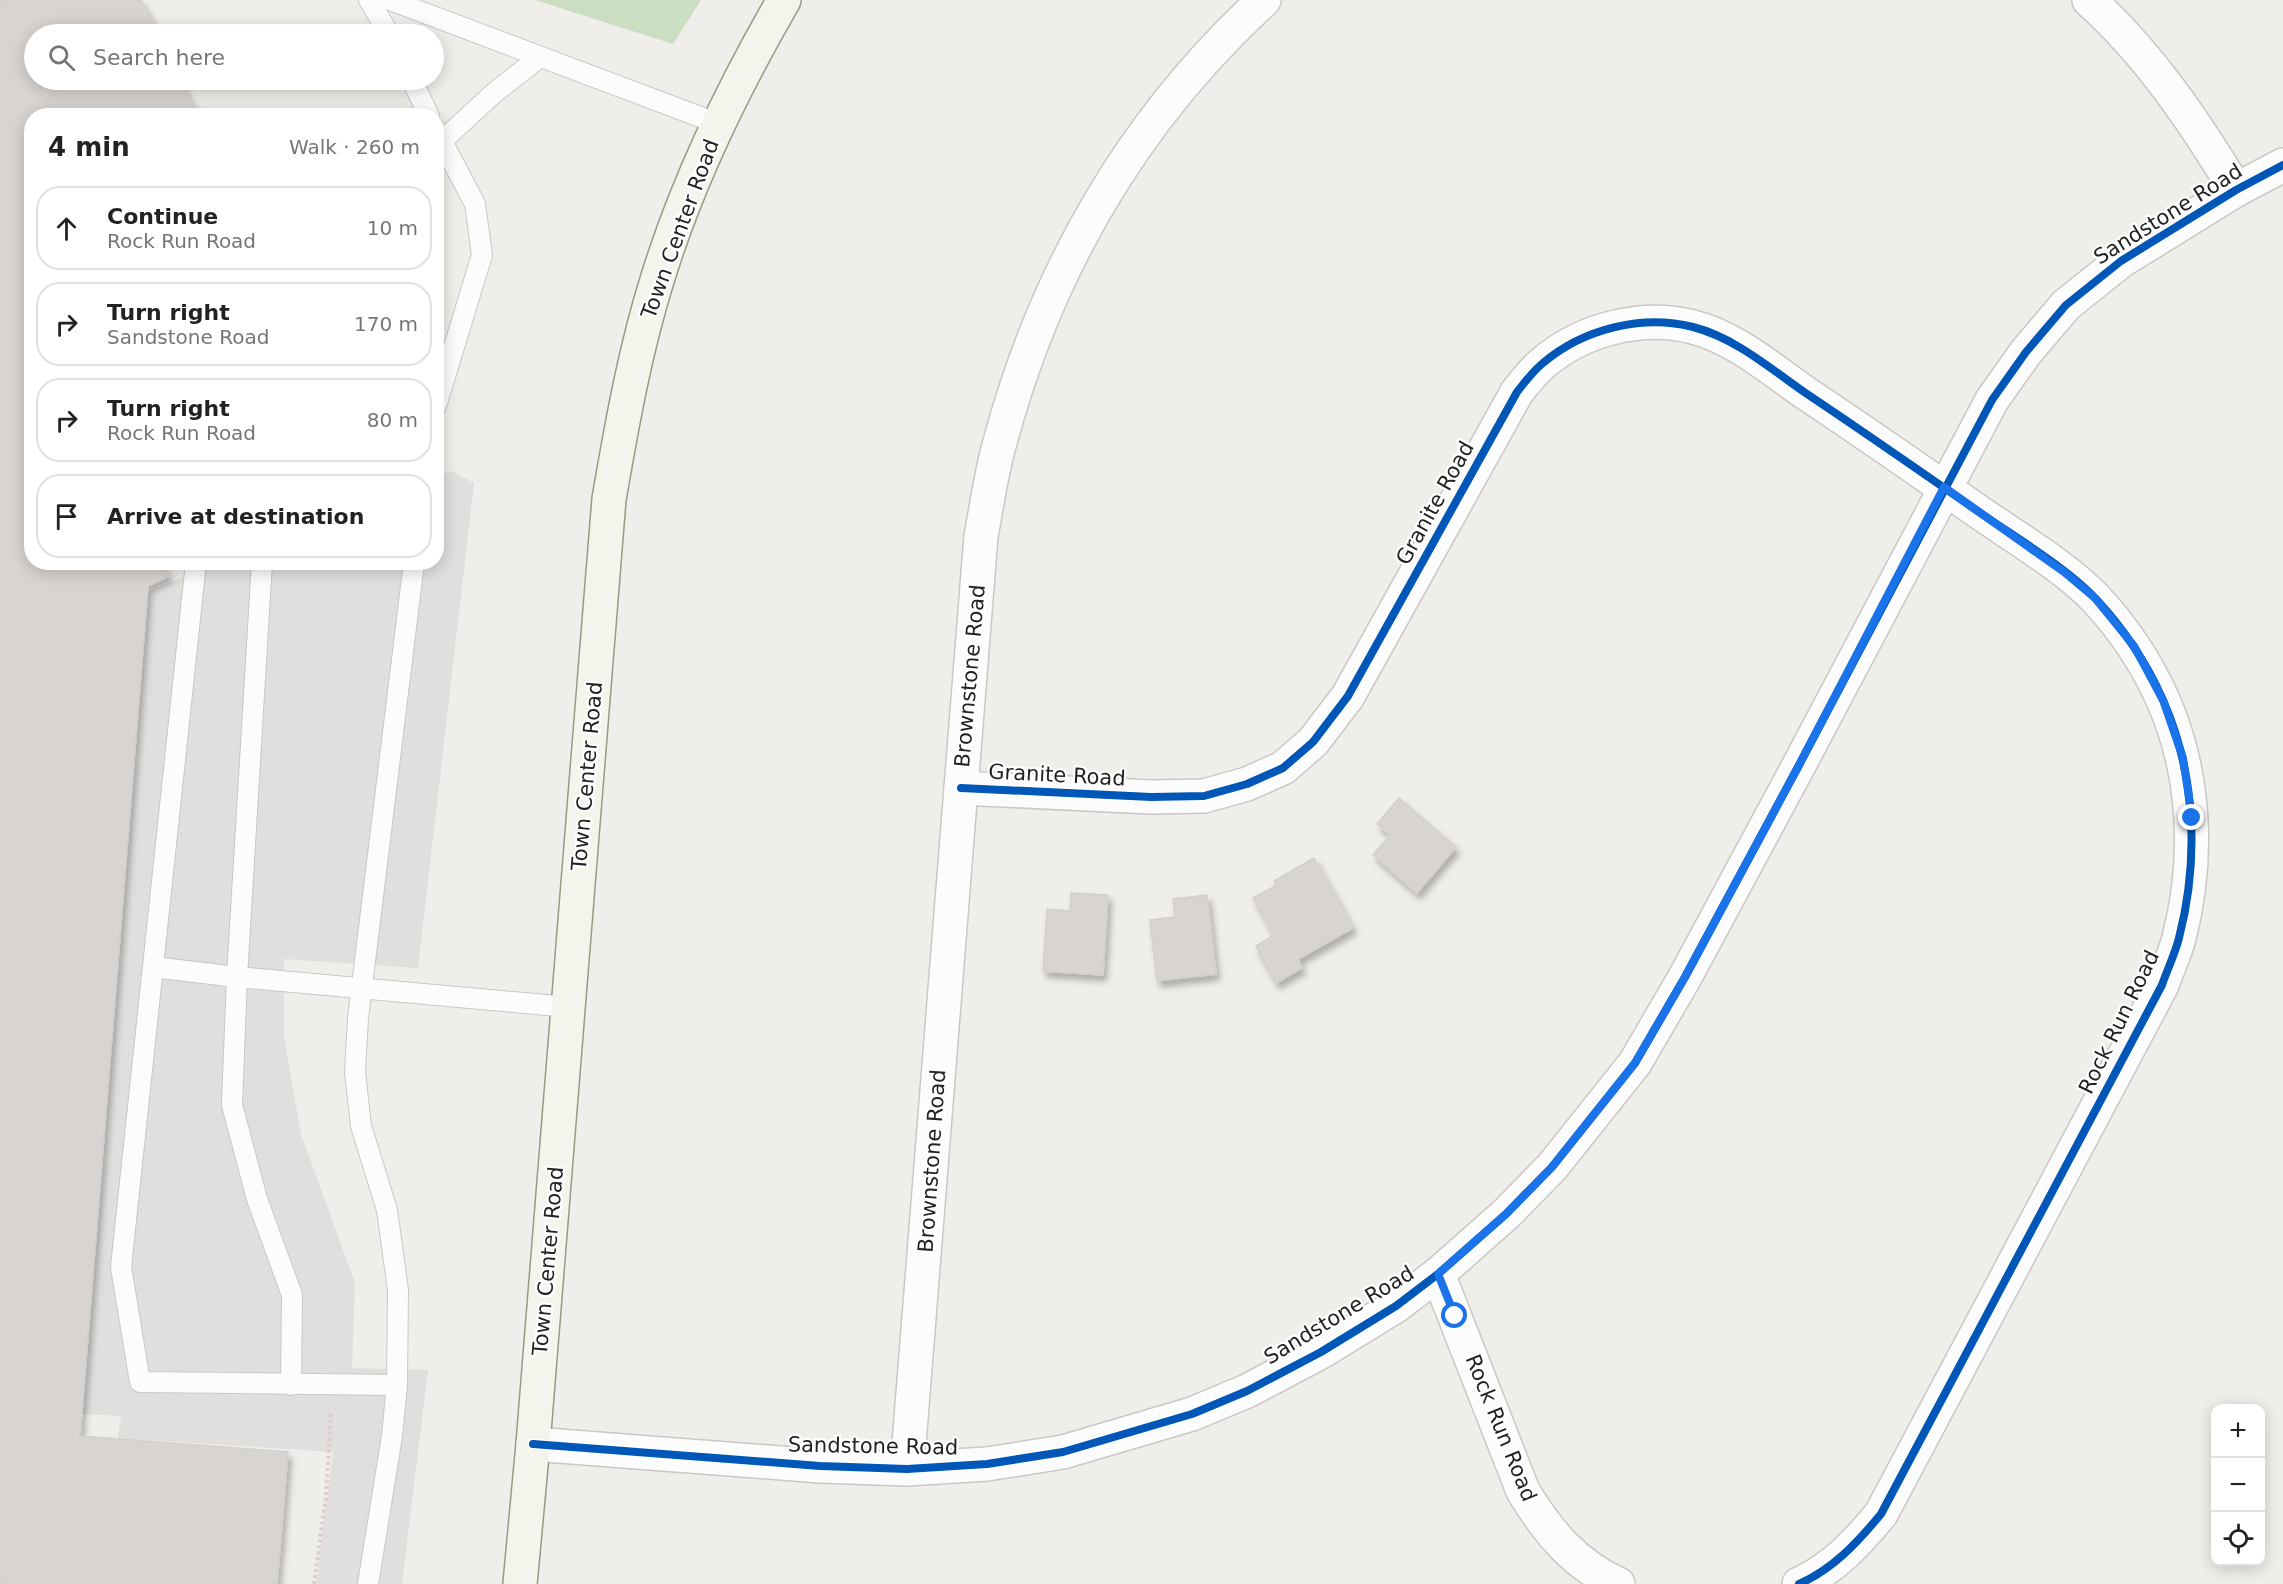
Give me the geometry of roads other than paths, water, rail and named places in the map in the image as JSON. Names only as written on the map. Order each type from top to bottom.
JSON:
[{"type":"street","name":"Town Center Road","points":[[520,1584],[609,499],[629,387],[658,277],[697,170],[745,66],[784,0]]},
{"type":"street","name":"Brownstone Road","points":[[908,1469],[981,536],[999,444],[1027,354],[1063,267],[1109,184],[1163,107],[1225,36],[1264,0]]},
{"type":"street","points":[[2089,0],[2119,27],[2160,75],[2202,135],[2236,190]]},
{"type":"street","name":"Sandstone Road","points":[[533,1444],[820,1466],[908,1469],[987,1464],[1063,1452],[1192,1414],[1247,1391],[1321,1352],[1396,1306],[1438,1274],[1506,1214],[1552,1167],[1635,1063],[1685,977],[1798,767],[1944,487],[1992,400],[2026,352],[2066,305],[2121,261],[2236,190],[2283,165]]},
{"type":"street","name":"Granite Road","points":[[961,788],[1140,797],[1204,796],[1247,784],[1283,768],[1313,742],[1348,696],[1517,392],[1542,364],[1575,341],[1616,326],[1653,322],[1693,327],[1733,343],[1944,487]]},
{"type":"street","name":"Rock Run Road","points":[[1799,1584],[1816,1576],[1853,1547],[1881,1514],[2162,985],[2178,940],[2191,880],[2192,818],[2183,758],[2163,700],[2134,646],[2095,598],[2064,572],[1944,487]]},
{"type":"street","name":"Rock Run Road","points":[[1438,1274],[1523,1491],[1542,1523],[1575,1557],[1618,1584]]},
{"type":"lane","points":[[369,0],[383,24]]},
{"type":"lane","points":[[390,0],[718,124]]},
{"type":"lane","points":[[444,131],[540,57]]},
{"type":"lane","points":[[417,90],[425,108]]},
{"type":"lane","points":[[444,145],[475,204],[482,255],[444,380]]},
{"type":"lane","points":[[195,570],[121,1267],[140,1382],[398,1385]]},
{"type":"lane","points":[[262,570],[237,977],[232,1105],[257,1199],[292,1295],[291,1385]]},
{"type":"lane","points":[[368,1584],[398,1385],[398,1290],[387,1210],[361,1126],[355,1071],[362,987],[413,570]]},
{"type":"lane","points":[[153,967],[237,977],[568,1007]]}]
